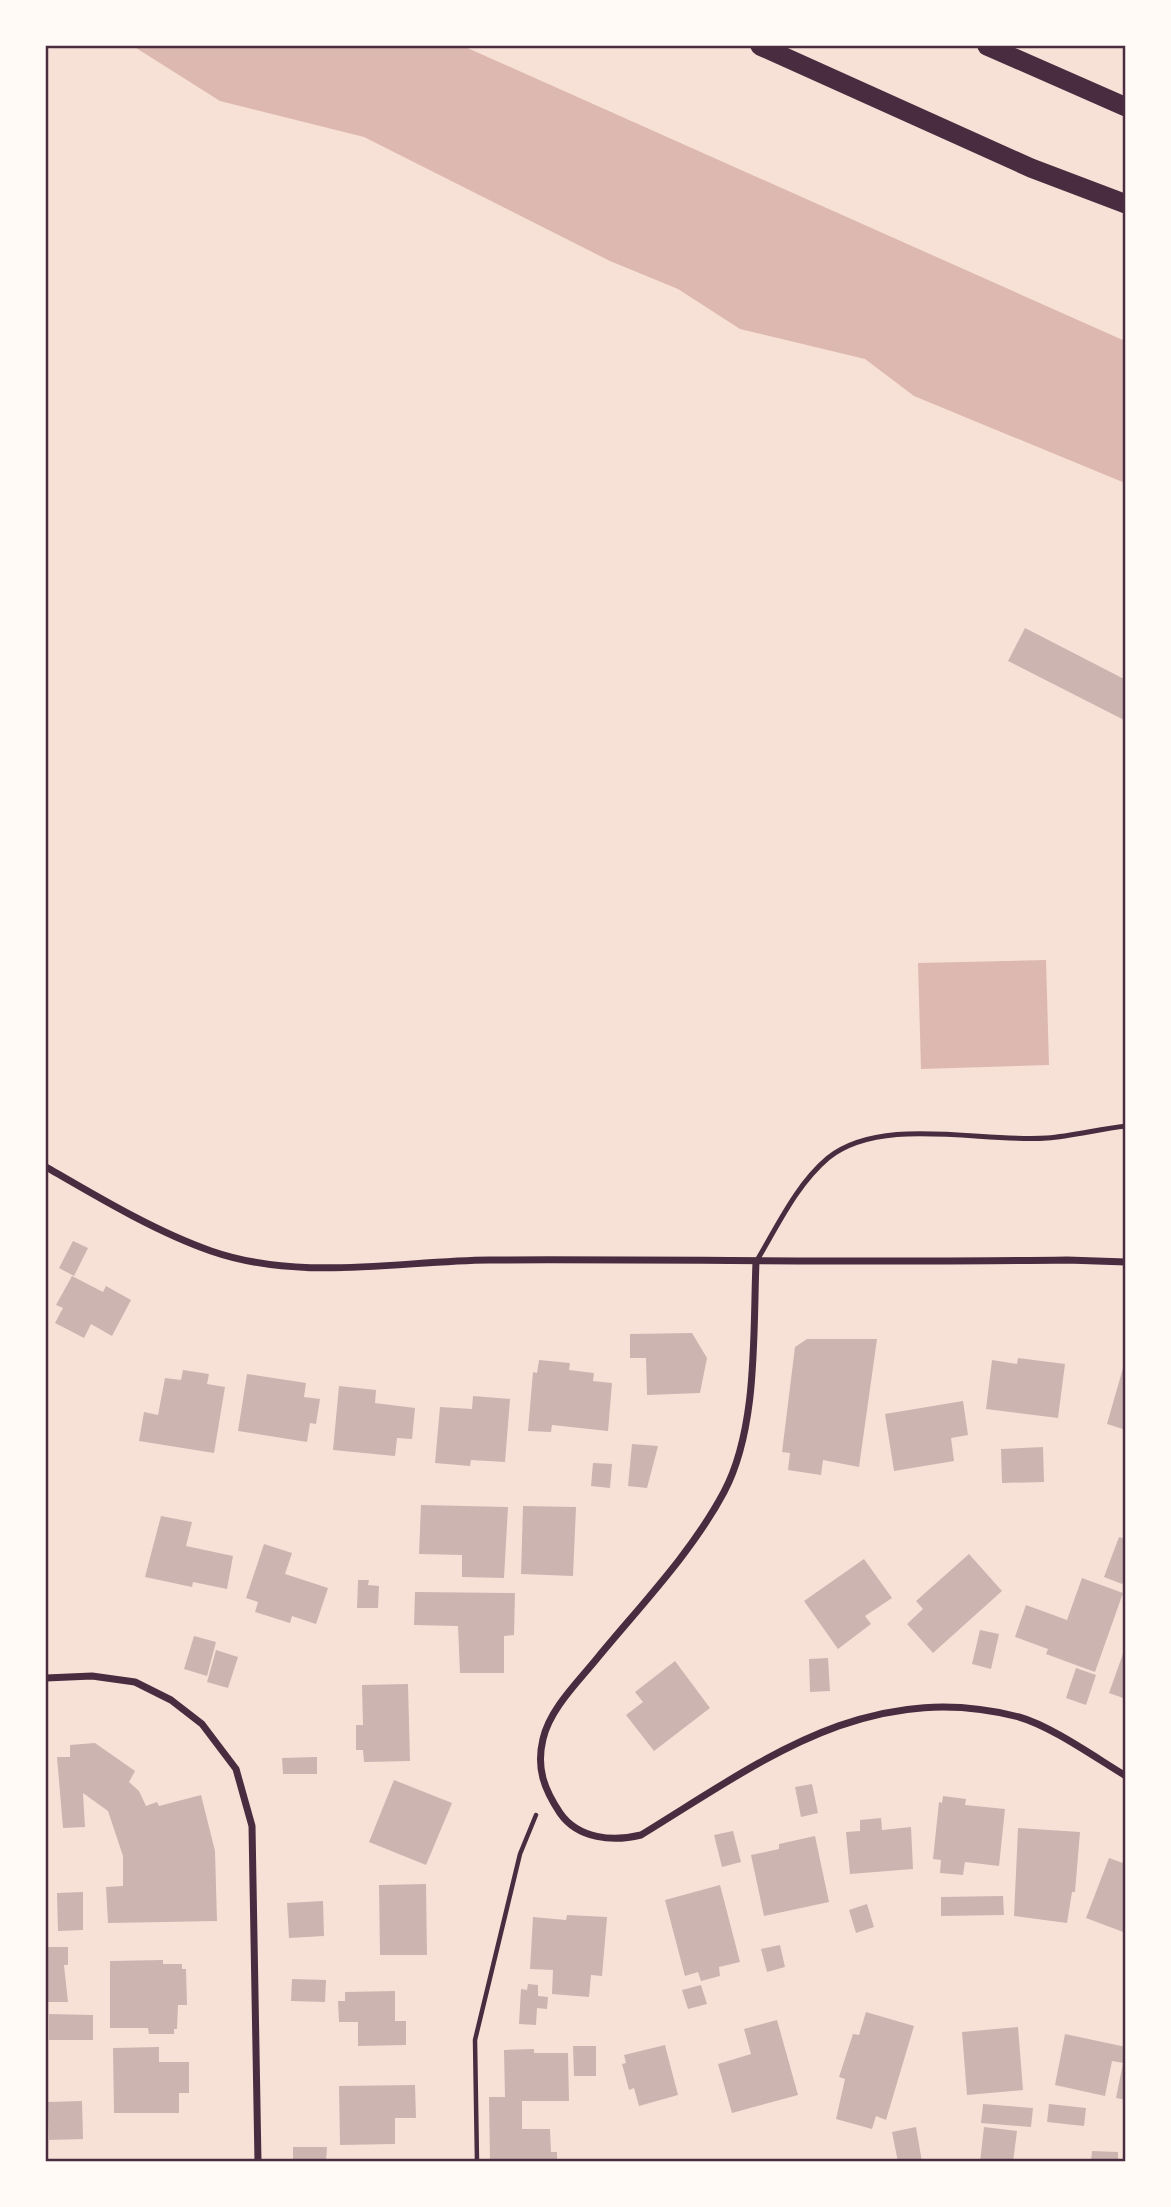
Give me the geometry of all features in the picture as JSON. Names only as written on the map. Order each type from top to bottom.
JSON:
[{"type":"highway","points":[[760,46],[1031,168],[1125,204]]},
{"type":"highway","points":[[987,46],[1125,107]]},
{"type":"street","points":[[46,1167],[106,1202],[211,1251],[269,1264],[332,1268],[445,1261],[1125,1262]]},
{"type":"street","points":[[756,1262],[751,1376],[743,1436],[725,1490],[691,1542],[564,1698],[543,1737],[539,1766],[545,1791],[565,1819],[590,1835],[620,1840],[641,1835],[781,1750],[859,1717],[906,1707],[963,1708],[1021,1718],[1077,1746],[1125,1776]]},
{"type":"street","points":[[46,1678],[92,1676],[135,1682],[172,1700],[202,1724],[236,1769],[252,1826],[258,2161]]},
{"type":"lane","points":[[756,1262],[795,1195],[829,1158],[862,1140],[901,1135],[1047,1138],[1125,1126]]},
{"type":"path","points":[[477,2161],[475,2039],[520,1854],[545,1791]]},
{"type":"shaded area","points":[[133,46],[463,46],[1125,341],[1125,483],[914,396],[865,359],[740,329],[678,289],[610,261],[364,137],[220,101]]},
{"type":"shaded area","points":[[1046,960],[1049,1065],[921,1069],[918,963]]},
{"type":"building","points":[[1025,628],[1126,680],[1126,721],[1008,661]]},
{"type":"building","points":[[73,1241],[88,1248],[74,1276],[59,1268]]},
{"type":"building","points":[[72,1276],[103,1292],[106,1286],[131,1300],[112,1336],[91,1324],[84,1338],[55,1323],[63,1308],[56,1305]]},
{"type":"building","points":[[692,1333],[707,1358],[700,1393],[647,1395],[646,1358],[630,1358],[630,1334]]},
{"type":"building","points":[[807,1339],[877,1339],[859,1467],[823,1460],[821,1475],[788,1470],[790,1453],[782,1452],[795,1347]]},
{"type":"building","points":[[1018,1358],[1065,1364],[1058,1418],[986,1409],[992,1360],[1017,1364]]},
{"type":"building","points":[[539,1360],[570,1363],[569,1370],[594,1373],[593,1381],[612,1383],[608,1431],[552,1425],[551,1432],[528,1431],[533,1372],[537,1373]]},
{"type":"building","points":[[1123,1368],[1126,1369],[1126,1430],[1107,1424]]},
{"type":"building","points":[[183,1370],[209,1374],[207,1384],[225,1387],[214,1453],[139,1441],[144,1412],[158,1415],[165,1378],[181,1380]]},
{"type":"building","points":[[247,1374],[306,1383],[304,1397],[320,1399],[316,1424],[310,1423],[307,1442],[238,1431]]},
{"type":"building","points":[[339,1386],[376,1390],[375,1403],[415,1408],[412,1439],[397,1438],[395,1456],[333,1450]]},
{"type":"building","points":[[473,1396],[510,1399],[505,1462],[471,1460],[470,1466],[435,1463],[440,1407],[472,1409]]},
{"type":"building","points":[[963,1401],[968,1435],[951,1438],[954,1461],[894,1471],[885,1414]]},
{"type":"building","points":[[632,1444],[658,1446],[647,1488],[628,1486]]},
{"type":"building","points":[[1043,1447],[1044,1482],[1002,1483],[1001,1449]]},
{"type":"building","points":[[593,1463],[612,1464],[610,1488],[591,1486]]},
{"type":"building","points":[[421,1505],[508,1507],[504,1578],[462,1577],[462,1555],[419,1554]]},
{"type":"building","points":[[523,1506],[576,1507],[573,1576],[521,1574]]},
{"type":"building","points":[[161,1516],[192,1522],[186,1546],[233,1556],[227,1589],[193,1582],[192,1587],[145,1577]]},
{"type":"building","points":[[1119,1537],[1126,1539],[1126,1575],[1122,1584],[1104,1577]]},
{"type":"building","points":[[264,1544],[292,1553],[285,1574],[328,1588],[316,1624],[292,1616],[290,1623],[255,1612],[258,1602],[246,1598]]},
{"type":"building","points":[[969,1554],[1002,1591],[933,1653],[907,1624],[923,1609],[916,1601]]},
{"type":"building","points":[[864,1559],[892,1598],[865,1616],[871,1624],[838,1649],[804,1601]]},
{"type":"building","points":[[1082,1578],[1123,1593],[1095,1672],[1046,1654],[1048,1649],[1015,1637],[1026,1605],[1067,1620]]},
{"type":"building","points":[[358,1580],[369,1580],[368,1585],[379,1586],[378,1608],[357,1608]]},
{"type":"building","points":[[415,1592],[515,1593],[514,1635],[504,1636],[504,1673],[460,1673],[458,1626],[414,1625]]},
{"type":"building","points":[[980,1630],[999,1634],[991,1669],[972,1664]]},
{"type":"building","points":[[194,1636],[216,1642],[207,1676],[184,1669]]},
{"type":"building","points":[[1126,1648],[1126,1699],[1109,1693]]},
{"type":"building","points":[[216,1650],[238,1657],[228,1688],[207,1682]]},
{"type":"building","points":[[828,1658],[830,1691],[810,1692],[809,1659]]},
{"type":"building","points":[[675,1661],[710,1708],[654,1751],[626,1715],[643,1702],[635,1692]]},
{"type":"building","points":[[1076,1668],[1096,1675],[1086,1705],[1066,1698]]},
{"type":"building","points":[[408,1684],[410,1761],[364,1762],[363,1750],[356,1750],[356,1725],[363,1725],[362,1685]]},
{"type":"building","points":[[95,1743],[135,1771],[129,1782],[139,1791],[146,1806],[157,1802],[159,1806],[201,1795],[215,1851],[217,1921],[108,1923],[106,1887],[123,1886],[123,1856],[108,1811],[83,1793],[85,1827],[63,1828],[57,1757],[70,1757],[70,1745]]},
{"type":"building","points":[[317,1757],[317,1774],[283,1774],[282,1758]]},
{"type":"building","points":[[394,1780],[452,1803],[426,1865],[369,1842]]},
{"type":"building","points":[[812,1784],[818,1813],[801,1817],[795,1787]]},
{"type":"building","points":[[943,1796],[966,1799],[965,1805],[1005,1809],[999,1866],[965,1862],[963,1875],[940,1873],[941,1860],[933,1859],[939,1802],[942,1803]]},
{"type":"building","points":[[881,1818],[882,1830],[911,1827],[913,1869],[850,1874],[846,1832],[860,1831],[860,1820]]},
{"type":"building","points":[[1018,1828],[1080,1832],[1075,1892],[1072,1892],[1067,1923],[1014,1916]]},
{"type":"building","points":[[733,1831],[741,1862],[722,1867],[714,1835]]},
{"type":"building","points":[[815,1836],[829,1902],[764,1916],[751,1855],[779,1849],[779,1844]]},
{"type":"building","points":[[1109,1858],[1126,1864],[1126,1933],[1086,1918]]},
{"type":"building","points":[[426,1884],[427,1955],[380,1955],[379,1885]]},
{"type":"building","points":[[720,1885],[740,1962],[719,1967],[720,1976],[701,1981],[698,1972],[685,1976],[665,1900]]},
{"type":"building","points":[[83,1892],[83,1930],[58,1931],[57,1893]]},
{"type":"building","points":[[1003,1896],[1004,1915],[941,1916],[941,1897]]},
{"type":"building","points":[[323,1901],[324,1936],[289,1938],[287,1903]]},
{"type":"building","points":[[867,1904],[874,1927],[856,1933],[849,1910]]},
{"type":"building","points":[[567,1915],[607,1917],[602,1976],[591,1975],[589,1997],[552,1994],[553,1970],[530,1969],[533,1917],[566,1920]]},
{"type":"building","points":[[780,1945],[785,1967],[767,1972],[761,1949]]},
{"type":"building","points":[[46,1947],[68,1947],[68,1965],[64,1965],[68,2002],[46,2002]]},
{"type":"building","points":[[163,1960],[163,1964],[182,1964],[182,1969],[186,1969],[187,2005],[178,2005],[177,2029],[174,2029],[174,2034],[149,2034],[148,2028],[110,2028],[110,1961]]},
{"type":"building","points":[[292,1979],[326,1980],[325,2002],[291,2001]]},
{"type":"building","points":[[528,1984],[538,1985],[538,1996],[548,1997],[547,2009],[537,2008],[536,2025],[519,2024],[521,1989],[527,1990]]},
{"type":"building","points":[[701,1985],[707,2004],[688,2009],[682,1990]]},
{"type":"building","points":[[395,1991],[395,2021],[406,2021],[406,2045],[358,2046],[358,2022],[339,2022],[338,2001],[345,2001],[345,1992]]},
{"type":"building","points":[[866,2012],[914,2026],[886,2120],[876,2116],[872,2129],[836,2119],[845,2079],[839,2077],[853,2034],[859,2035]]},
{"type":"building","points":[[49,2014],[93,2015],[93,2040],[49,2040]]},
{"type":"building","points":[[777,2020],[798,2095],[732,2113],[718,2064],[751,2054],[744,2029]]},
{"type":"building","points":[[1018,2027],[1023,2090],[967,2095],[962,2032]]},
{"type":"building","points":[[1065,2034],[1126,2047],[1126,2100],[1116,2098],[1123,2063],[1112,2061],[1105,2096],[1055,2085]]},
{"type":"building","points":[[665,2045],[678,2095],[639,2106],[634,2088],[629,2090],[622,2064],[626,2063],[624,2055]]},
{"type":"building","points":[[573,2046],[596,2046],[596,2076],[574,2076]]},
{"type":"building","points":[[159,2047],[159,2062],[189,2062],[189,2093],[179,2093],[179,2113],[114,2113],[113,2048]]},
{"type":"building","points":[[534,2049],[534,2053],[568,2053],[569,2101],[522,2101],[522,2129],[550,2129],[551,2152],[557,2152],[557,2162],[490,2162],[489,2097],[505,2097],[504,2050]]},
{"type":"building","points":[[415,2085],[416,2118],[395,2118],[395,2144],[340,2145],[339,2086]]},
{"type":"building","points":[[82,2101],[83,2139],[49,2140],[48,2102]]},
{"type":"building","points":[[983,2104],[1033,2108],[1031,2127],[981,2123]]},
{"type":"building","points":[[1049,2104],[1086,2108],[1084,2126],[1047,2122]]},
{"type":"building","points":[[916,2127],[922,2162],[898,2162],[892,2132]]},
{"type":"building","points":[[984,2127],[1017,2131],[1013,2162],[980,2162]]},
{"type":"building","points":[[293,2147],[327,2147],[326,2162],[293,2162]]},
{"type":"building","points":[[1092,2151],[1118,2152],[1118,2162],[1091,2162]]}]
